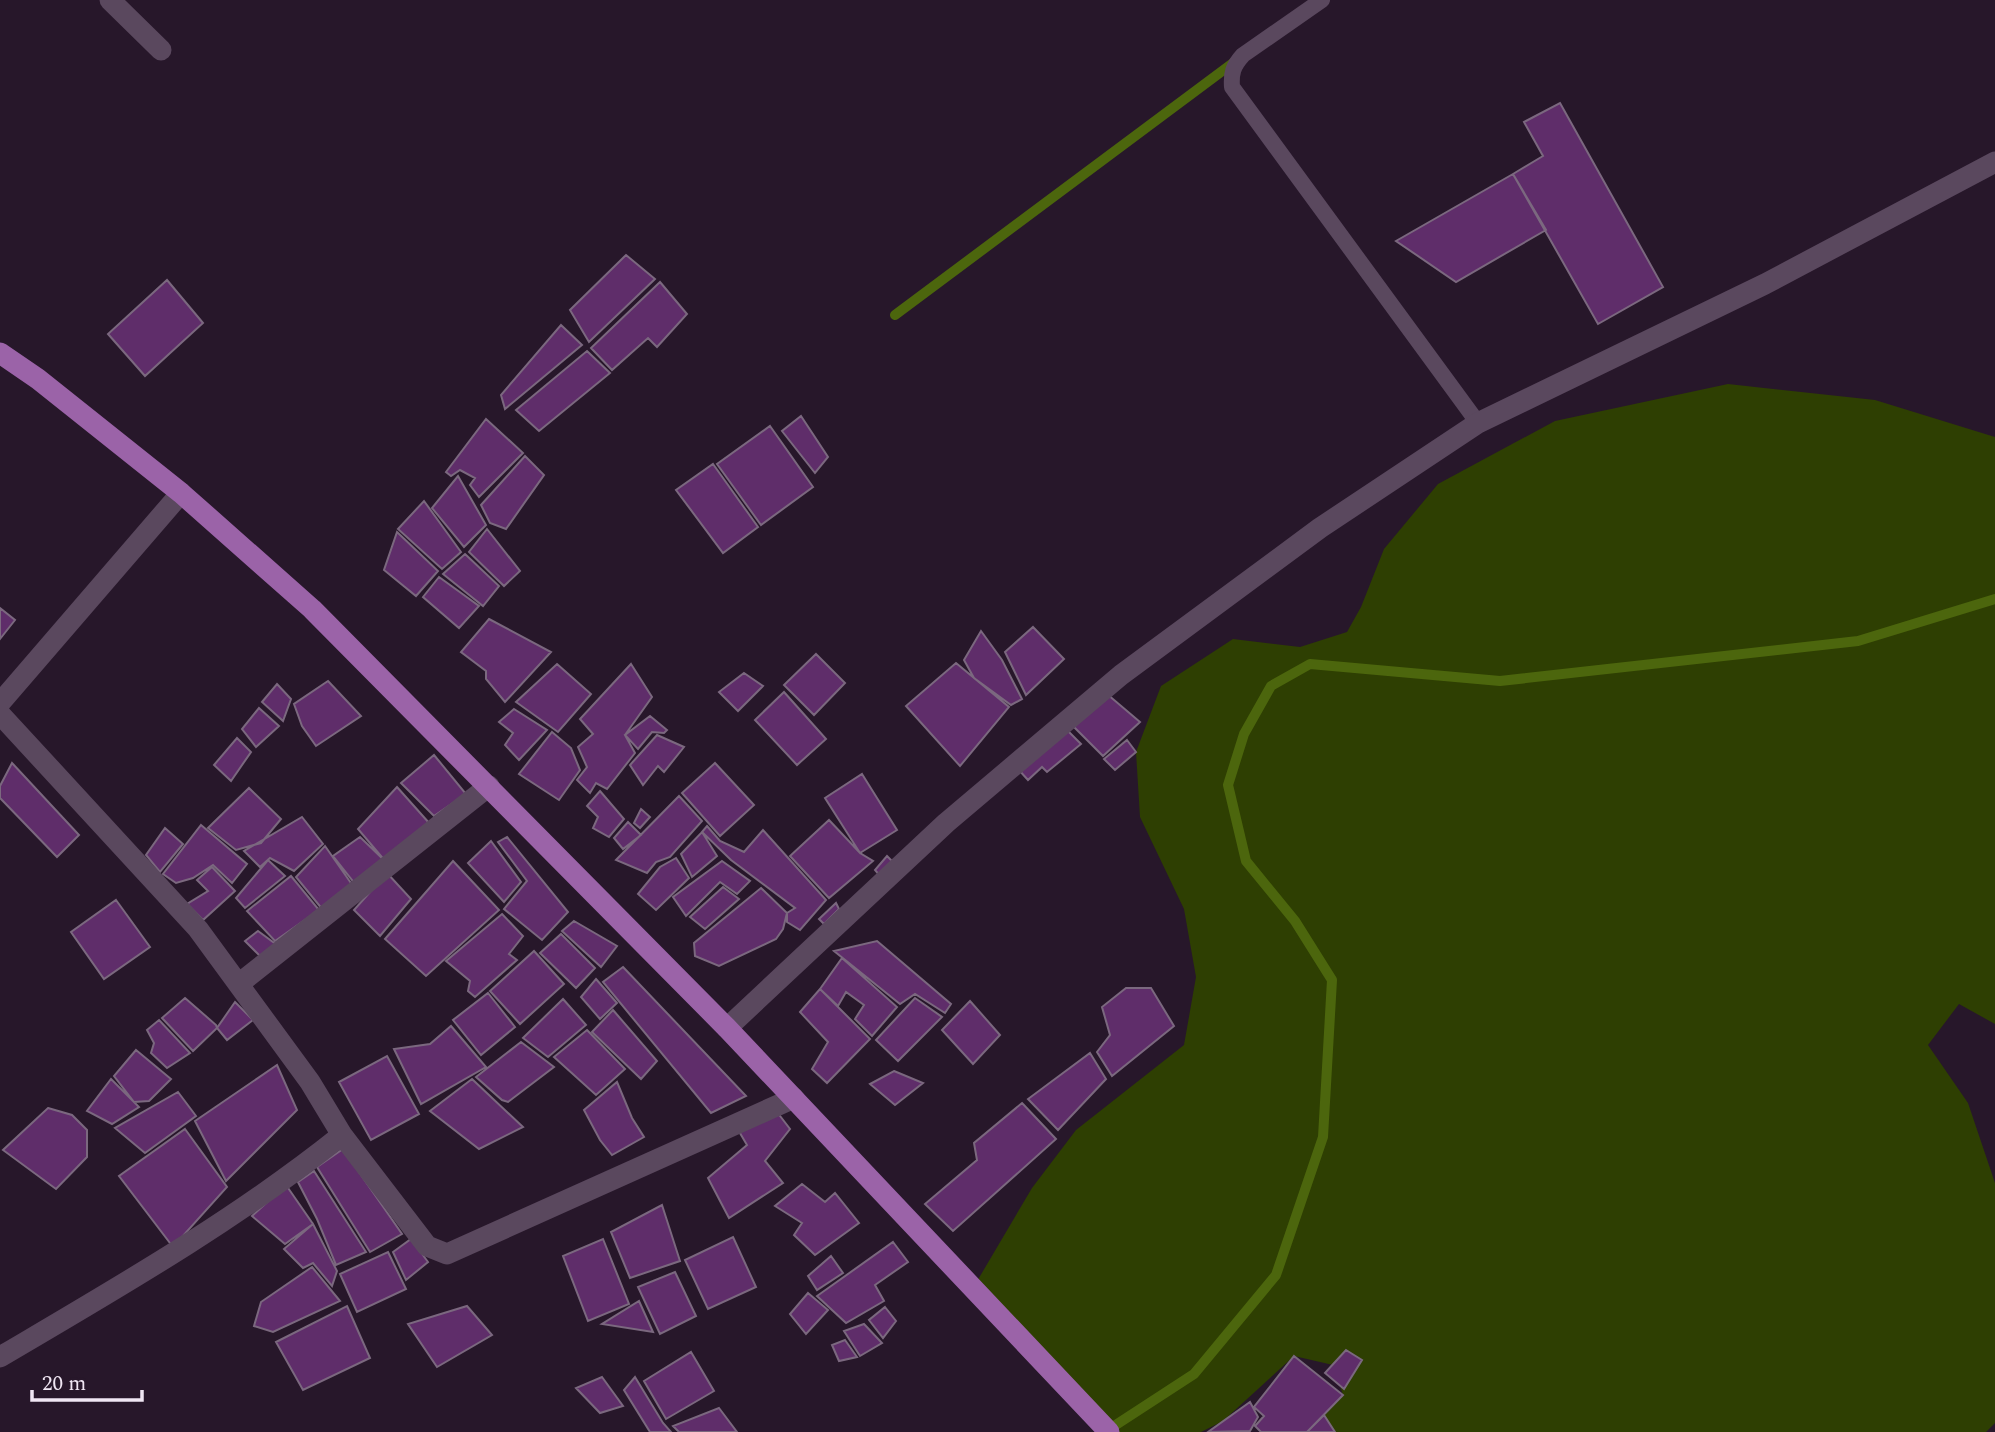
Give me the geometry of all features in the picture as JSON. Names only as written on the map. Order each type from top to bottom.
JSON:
[{"type":"main road","points":[[0,353],[38,379],[181,493],[312,609],[794,1097],[1109,1432]]},
{"type":"street","points":[[110,0],[161,50]]},
{"type":"street","points":[[727,1028],[946,823],[1121,675],[1320,528],[1478,423],[1765,284],[1995,162]]},
{"type":"street","points":[[0,703],[181,493]]},
{"type":"street","points":[[0,714],[198,929],[310,1082],[342,1135],[426,1246],[447,1254],[794,1097]]},
{"type":"street","points":[[240,983],[489,786]]},
{"type":"street","points":[[0,1357],[140,1275],[311,1160],[342,1135]]},
{"type":"lane","points":[[1322,0],[1243,55],[1234,66],[1231,75],[1232,88],[1478,423]]},
{"type":"green space","points":[[1728,384],[1875,400],[1995,437],[1995,1024],[1959,1004],[1928,1045],[1968,1103],[1995,1183],[1995,1423],[1986,1432],[1335,1432],[1324,1415],[1343,1395],[1333,1365],[1294,1356],[1223,1421],[1201,1432],[1110,1432],[973,1288],[1032,1188],[1076,1130],[1184,1045],[1196,977],[1184,909],[1140,817],[1136,752],[1161,686],[1233,639],[1300,647],[1347,632],[1361,607],[1384,549],[1438,484],[1555,421]]},
{"type":"building","points":[[1560,103],[1663,287],[1598,324],[1513,174],[1543,156],[1524,122]]},
{"type":"building","points":[[1513,174],[1546,230],[1456,282],[1396,241]]},
{"type":"building","points":[[626,255],[655,279],[589,342],[570,310]]},
{"type":"building","points":[[167,280],[203,323],[145,376],[108,334]]},
{"type":"building","points":[[660,282],[687,314],[657,347],[648,338],[612,370],[591,348]]},
{"type":"building","points":[[561,325],[582,345],[505,409],[501,395]]},
{"type":"building","points":[[587,351],[610,373],[539,431],[516,410]]},
{"type":"building","points":[[801,416],[828,457],[815,473],[782,431]]},
{"type":"building","points":[[486,419],[523,453],[479,497],[470,485],[475,478],[460,470],[451,476],[446,472]]},
{"type":"building","points":[[770,426],[813,487],[761,525],[717,464]]},
{"type":"building","points":[[525,456],[544,475],[506,529],[490,523],[481,505]]},
{"type":"building","points":[[713,464],[758,527],[723,553],[676,490]]},
{"type":"building","points":[[458,476],[486,525],[464,547],[432,508]]},
{"type":"building","points":[[424,501],[461,552],[442,569],[398,529]]},
{"type":"building","points":[[487,529],[520,571],[504,586],[469,552]]},
{"type":"building","points":[[397,532],[438,571],[416,596],[384,570]]},
{"type":"building","points":[[465,554],[499,586],[483,606],[443,574]]},
{"type":"building","points":[[439,577],[479,606],[459,628],[423,597]]},
{"type":"building","points":[[0,608],[15,620],[0,639]]},
{"type":"building","points":[[489,619],[551,652],[505,702],[486,679],[486,671],[461,652]]},
{"type":"building","points":[[1033,627],[1064,659],[1026,695],[1005,652]]},
{"type":"building","points":[[981,631],[1002,660],[1022,699],[1011,705],[974,678],[964,660]]},
{"type":"building","points":[[816,654],[845,683],[814,715],[784,685]]},
{"type":"building","points":[[956,663],[1009,707],[960,766],[906,706]]},
{"type":"building","points":[[557,664],[591,694],[558,732],[516,702]]},
{"type":"building","points":[[631,664],[652,697],[625,735],[635,753],[607,789],[596,783],[590,793],[577,780],[587,767],[578,747],[593,734],[580,719]]},
{"type":"building","points":[[744,673],[763,686],[738,711],[719,692]]},
{"type":"building","points":[[328,681],[361,716],[316,746],[302,726],[294,704]]},
{"type":"building","points":[[277,684],[291,699],[283,721],[262,702]]},
{"type":"building","points":[[784,692],[826,739],[797,765],[755,720]]},
{"type":"building","points":[[1107,694],[1140,722],[1103,756],[1070,723]]},
{"type":"building","points":[[259,708],[279,726],[256,747],[242,729]]},
{"type":"building","points":[[514,709],[547,730],[519,760],[505,745],[513,733],[499,722]]},
{"type":"building","points":[[650,716],[667,730],[664,733],[652,732],[638,749],[625,735]]},
{"type":"building","points":[[1065,728],[1081,744],[1047,772],[1042,767],[1028,780],[1018,769]]},
{"type":"building","points":[[552,732],[571,748],[580,770],[559,800],[519,774]]},
{"type":"building","points":[[657,735],[684,747],[664,772],[658,766],[643,785],[630,765]]},
{"type":"building","points":[[237,738],[251,752],[231,781],[214,765]]},
{"type":"building","points":[[1127,740],[1136,752],[1115,770],[1104,759]]},
{"type":"building","points":[[434,755],[466,794],[434,816],[401,783]]},
{"type":"building","points":[[12,763],[79,835],[57,857],[0,798],[0,786]]},
{"type":"building","points":[[715,763],[754,805],[720,836],[682,793]]},
{"type":"building","points":[[862,774],[897,830],[860,853],[825,798]]},
{"type":"building","points":[[397,787],[430,824],[386,862],[358,829]]},
{"type":"building","points":[[249,788],[281,819],[261,843],[236,850],[208,828]]},
{"type":"building","points":[[600,791],[624,819],[609,837],[593,828],[598,817],[587,806]]},
{"type":"building","points":[[679,796],[702,821],[670,857],[656,862],[647,873],[616,860]]},
{"type":"building","points":[[641,809],[650,817],[640,828],[634,823]]},
{"type":"building","points":[[302,817],[323,844],[294,871],[270,858],[260,867],[244,851]]},
{"type":"building","points":[[829,820],[860,853],[873,861],[829,898],[790,856]]},
{"type":"building","points":[[628,822],[641,835],[623,849],[614,838]]},
{"type":"building","points":[[201,825],[247,864],[232,883],[213,865],[193,878],[176,883],[163,874]]},
{"type":"building","points":[[707,826],[720,841],[744,852],[763,830],[826,900],[800,930],[787,922],[787,913],[795,908],[731,860],[702,832]]},
{"type":"building","points":[[165,828],[183,844],[160,872],[146,855]]},
{"type":"building","points":[[702,832],[717,856],[692,877],[681,854]]},
{"type":"building","points":[[360,837],[386,862],[356,885],[333,856]]},
{"type":"building","points":[[507,837],[568,912],[542,940],[504,909],[527,881],[498,842]]},
{"type":"building","points":[[491,841],[521,882],[504,902],[468,863]]},
{"type":"building","points":[[325,846],[353,886],[323,910],[296,877]]},
{"type":"building","points":[[887,856],[892,861],[880,876],[875,870]]},
{"type":"building","points":[[676,858],[689,878],[656,910],[638,894],[660,867]]},
{"type":"building","points":[[268,860],[285,876],[245,908],[236,898]]},
{"type":"building","points":[[453,861],[499,910],[426,976],[385,939]]},
{"type":"building","points":[[722,861],[750,881],[737,894],[720,882],[686,916],[673,897]]},
{"type":"building","points":[[212,867],[235,891],[203,920],[187,904],[208,891],[197,880]]},
{"type":"building","points":[[387,873],[411,899],[380,936],[354,910]]},
{"type":"building","points":[[291,876],[319,910],[275,941],[247,911]]},
{"type":"building","points":[[723,887],[739,899],[705,929],[690,917]]},
{"type":"building","points":[[761,888],[787,913],[783,929],[776,939],[719,966],[695,956],[694,943]]},
{"type":"building","points":[[116,900],[150,947],[104,979],[71,932]]},
{"type":"building","points":[[836,903],[839,909],[824,924],[819,919]]},
{"type":"building","points":[[502,914],[523,936],[509,954],[517,960],[475,997],[468,991],[470,981],[446,961]]},
{"type":"building","points":[[574,921],[617,946],[601,967],[562,931]]},
{"type":"building","points":[[258,931],[277,945],[260,956],[245,941]]},
{"type":"building","points":[[561,934],[595,968],[576,988],[540,953]]},
{"type":"building","points":[[877,941],[951,1004],[945,1013],[915,994],[900,1004],[834,951]]},
{"type":"building","points":[[534,951],[564,984],[520,1024],[490,991]]},
{"type":"building","points":[[842,958],[897,1007],[872,1036],[855,1019],[864,1005],[846,992],[838,1006],[820,989]]},
{"type":"building","points":[[623,967],[746,1096],[711,1113],[603,982]]},
{"type":"building","points":[[596,979],[617,1003],[600,1019],[581,997]]},
{"type":"building","points":[[1126,988],[1151,988],[1174,1026],[1112,1076],[1097,1052],[1110,1035],[1102,1007]]},
{"type":"building","points":[[820,989],[870,1039],[827,1083],[812,1069],[828,1042],[800,1012]]},
{"type":"building","points":[[488,993],[515,1027],[481,1055],[453,1020]]},
{"type":"building","points":[[185,998],[217,1028],[193,1051],[162,1018]]},
{"type":"building","points":[[915,998],[942,1017],[898,1061],[876,1040]]},
{"type":"building","points":[[563,999],[586,1025],[548,1057],[523,1038]]},
{"type":"building","points":[[970,1001],[1000,1035],[973,1064],[942,1030]]},
{"type":"building","points":[[235,1002],[253,1020],[227,1040],[217,1028]]},
{"type":"building","points":[[613,1010],[657,1061],[641,1079],[592,1032]]},
{"type":"building","points":[[159,1020],[190,1053],[167,1068],[151,1053],[154,1043],[147,1030]]},
{"type":"building","points":[[451,1026],[486,1067],[421,1104],[394,1049],[430,1044]]},
{"type":"building","points":[[587,1030],[625,1069],[596,1095],[554,1057]]},
{"type":"building","points":[[521,1042],[554,1067],[508,1102],[502,1100],[476,1077]]},
{"type":"building","points":[[136,1050],[171,1079],[149,1101],[134,1102],[114,1076]]},
{"type":"building","points":[[1090,1053],[1106,1079],[1058,1130],[1028,1099]]},
{"type":"building","points":[[387,1056],[419,1114],[371,1140],[339,1082]]},
{"type":"building","points":[[277,1065],[297,1110],[226,1181],[195,1121]]},
{"type":"building","points":[[894,1071],[923,1083],[895,1105],[870,1084]]},
{"type":"building","points":[[111,1079],[139,1107],[112,1124],[87,1111]]},
{"type":"building","points":[[472,1079],[523,1127],[479,1149],[430,1111]]},
{"type":"building","points":[[617,1082],[632,1118],[644,1137],[612,1155],[600,1140],[584,1110]]},
{"type":"building","points":[[178,1092],[196,1116],[145,1153],[115,1128]]},
{"type":"building","points":[[1022,1103],[1056,1139],[953,1231],[925,1204],[977,1160],[974,1143]]},
{"type":"building","points":[[48,1108],[72,1115],[87,1130],[87,1157],[56,1189],[3,1150]]},
{"type":"building","points":[[777,1112],[790,1129],[765,1161],[783,1183],[729,1218],[708,1178],[747,1145],[737,1128]]},
{"type":"building","points":[[185,1129],[227,1187],[173,1247],[119,1176]]},
{"type":"building","points":[[343,1149],[402,1234],[370,1252],[317,1167]]},
{"type":"building","points":[[314,1171],[366,1252],[336,1265],[298,1182]]},
{"type":"building","points":[[802,1184],[825,1202],[835,1193],[859,1223],[815,1255],[794,1235],[802,1223],[775,1206]]},
{"type":"building","points":[[286,1185],[313,1224],[285,1244],[252,1216]]},
{"type":"building","points":[[662,1205],[680,1261],[630,1278],[611,1232]]},
{"type":"building","points":[[313,1224],[337,1271],[332,1286],[313,1263],[303,1268],[284,1249]]},
{"type":"building","points":[[733,1237],[756,1287],[708,1309],[685,1260]]},
{"type":"building","points":[[411,1239],[428,1262],[406,1280],[393,1252]]},
{"type":"building","points":[[603,1239],[629,1304],[588,1321],[563,1256]]},
{"type":"building","points":[[893,1242],[908,1262],[875,1285],[884,1301],[846,1323],[817,1296]]},
{"type":"building","points":[[388,1252],[406,1289],[357,1312],[340,1274]]},
{"type":"building","points":[[831,1256],[843,1273],[817,1290],[808,1276]]},
{"type":"building","points":[[312,1267],[340,1301],[273,1332],[254,1326],[261,1302]]},
{"type":"building","points":[[675,1272],[696,1316],[660,1334],[638,1287]]},
{"type":"building","points":[[808,1293],[828,1310],[806,1334],[790,1314]]},
{"type":"building","points":[[639,1301],[653,1332],[602,1324]]},
{"type":"building","points":[[347,1306],[370,1358],[303,1390],[276,1342]]},
{"type":"building","points":[[467,1306],[492,1335],[437,1367],[408,1324]]},
{"type":"building","points":[[885,1307],[896,1321],[883,1338],[869,1320]]},
{"type":"building","points":[[864,1324],[882,1343],[860,1356],[844,1331]]},
{"type":"building","points":[[845,1340],[857,1357],[839,1361],[832,1345]]},
{"type":"building","points":[[1346,1350],[1362,1360],[1344,1389],[1325,1373]]},
{"type":"building","points":[[691,1352],[714,1391],[666,1419],[644,1381]]},
{"type":"building","points":[[1294,1356],[1343,1395],[1307,1432],[1261,1432],[1255,1426],[1264,1416],[1254,1407]]},
{"type":"building","points":[[602,1377],[623,1406],[600,1413],[576,1388]]},
{"type":"building","points":[[635,1377],[671,1432],[650,1432],[624,1390]]},
{"type":"building","points":[[1250,1402],[1258,1417],[1250,1431],[1208,1432]]},
{"type":"building","points":[[719,1408],[737,1432],[679,1432],[673,1426]]},
{"type":"building","points":[[1324,1415],[1335,1432],[1307,1432]]},
{"type":"waterway","points":[[895,315],[1237,60]]},
{"type":"waterway","points":[[1105,1432],[1194,1374],[1276,1275],[1323,1137],[1332,980],[1295,921],[1246,861],[1228,785],[1244,734],[1271,686],[1310,664],[1500,681],[1858,641],[1995,599]]}]
